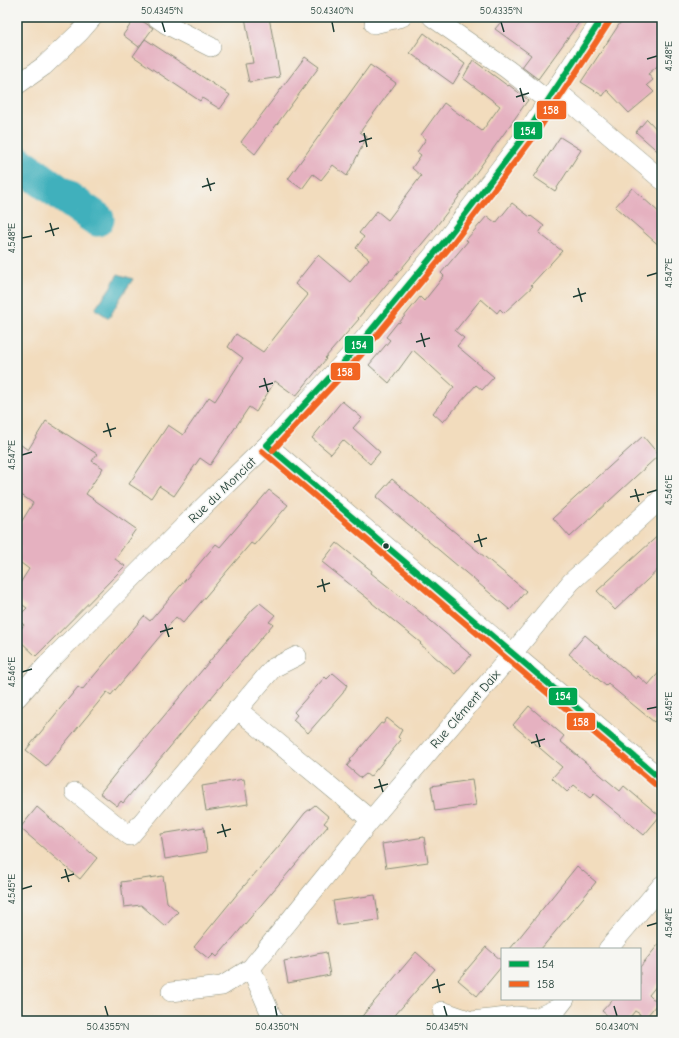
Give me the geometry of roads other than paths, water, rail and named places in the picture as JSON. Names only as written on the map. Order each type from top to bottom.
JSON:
[{"type":"street","points":[[17,84],[44,66],[80,32],[93,17]]},
{"type":"street","points":[[156,17],[166,24],[212,46]]},
{"type":"street","points":[[374,24],[402,17]]},
{"type":"street","points":[[432,17],[507,69],[552,95],[662,180]]},
{"type":"street","name":"Rue du Monciat","points":[[17,698],[57,654],[197,513],[267,446],[354,351],[448,237],[526,134],[603,17]]},
{"type":"street","points":[[267,446],[662,780]]},
{"type":"street","name":"Rue Clément Daix","points":[[171,992],[222,986],[251,968],[371,820],[513,654],[571,582],[662,498]]},
{"type":"street","points":[[75,792],[130,836],[273,668],[297,656]]},
{"type":"street","points":[[238,709],[371,820]]},
{"type":"street","points":[[609,948],[662,885]]},
{"type":"street","points":[[251,968],[275,1021]]},
{"type":"street","points":[[442,1011],[471,1021],[516,1016],[536,1020],[558,1008],[564,1000]]},
{"type":"water","points":[[118,274],[133,279],[109,318],[95,309]]},
{"type":"waterway","points":[[17,162],[97,219]]}]
